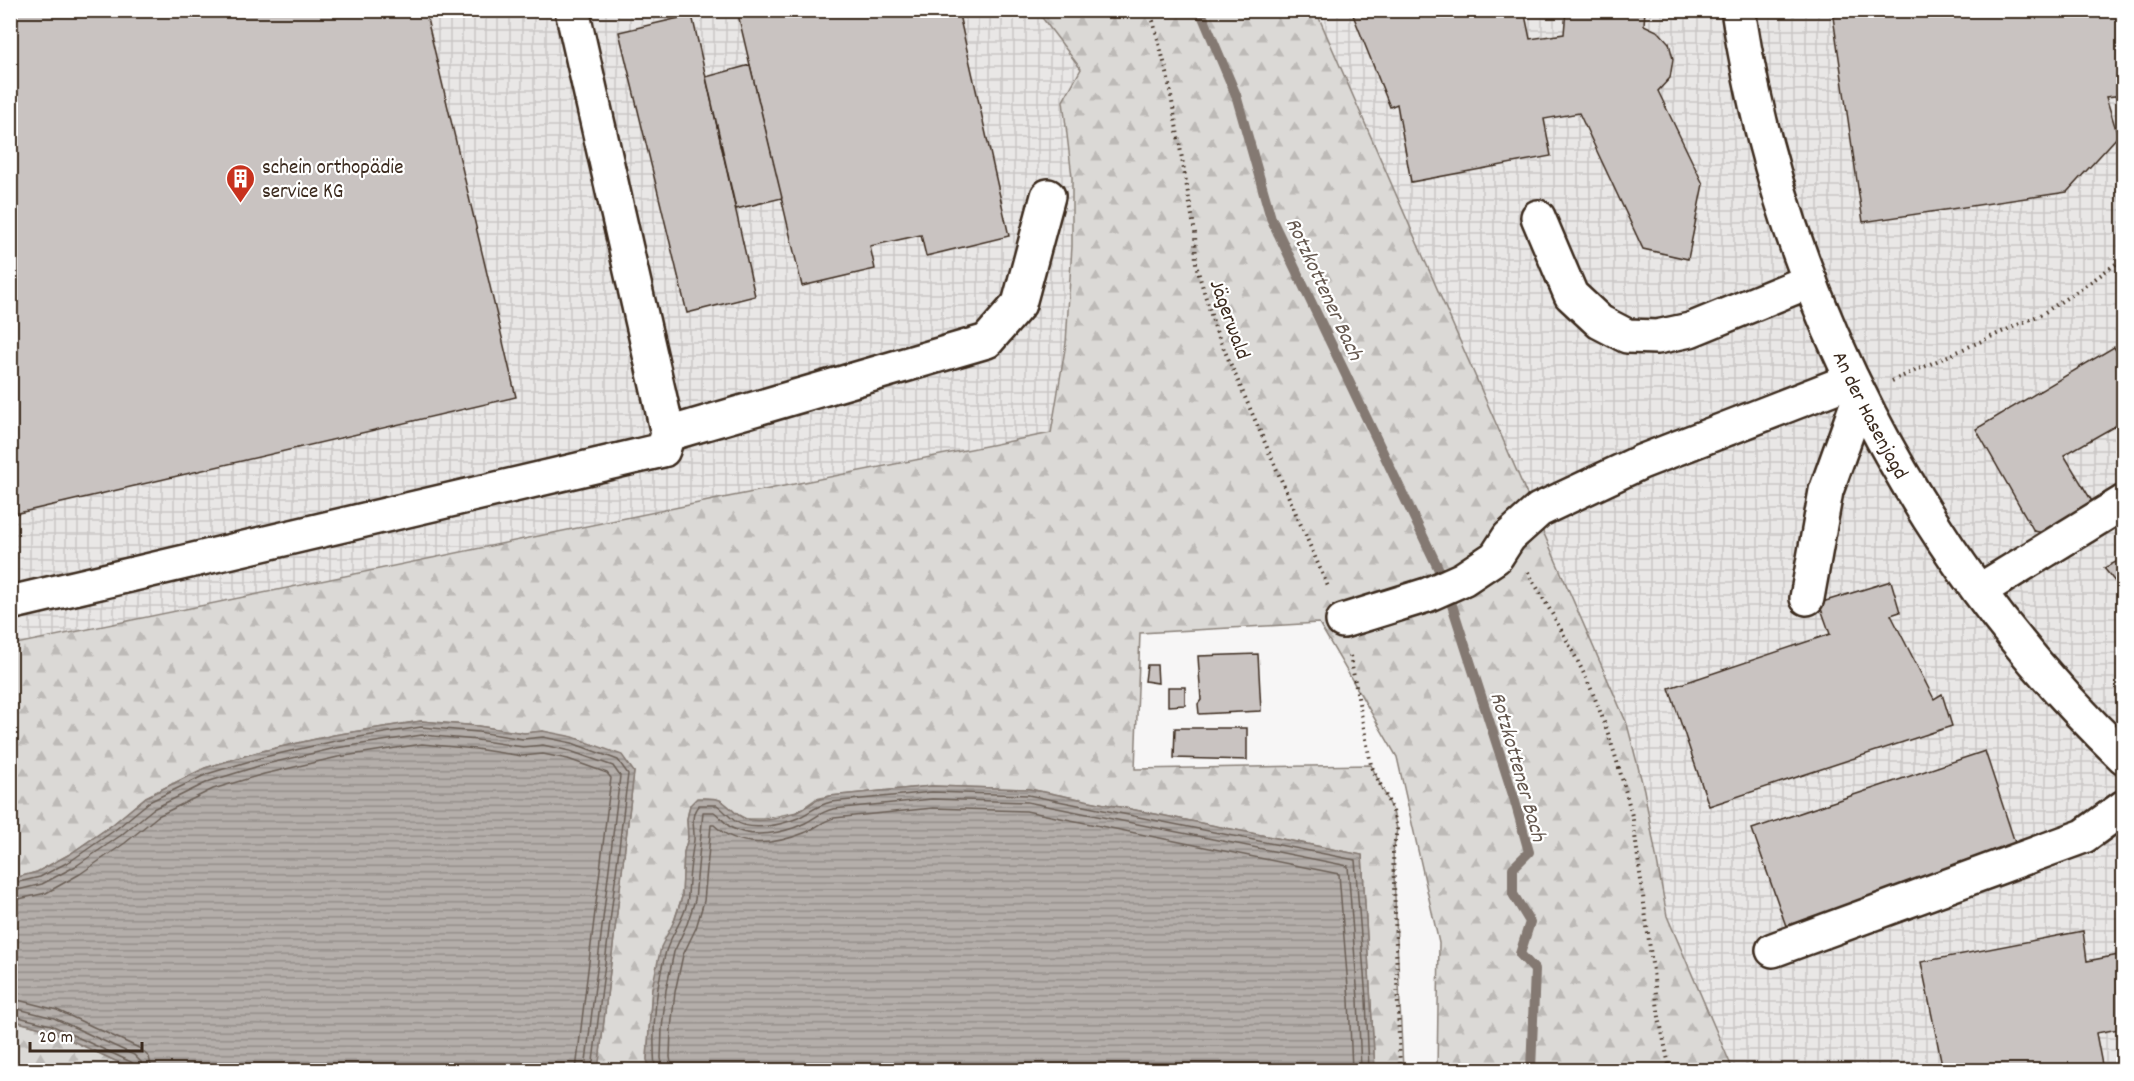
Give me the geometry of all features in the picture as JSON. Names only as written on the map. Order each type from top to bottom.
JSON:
[{"type":"street","points":[[10,603],[663,450],[668,434],[572,10]]},
{"type":"street","name":"An der Hasenjagd","points":[[1738,10],[1768,156],[1802,266],[1856,388],[1932,526],[1979,591],[2026,653],[2124,757]]},
{"type":"street","points":[[668,434],[987,341],[1019,304],[1048,196]]},
{"type":"street","points":[[1538,217],[1571,295],[1600,322],[1627,336],[1657,337],[1690,330],[1809,281]]},
{"type":"street","points":[[1343,621],[1427,595],[1463,579],[1496,557],[1509,537],[1539,510],[1641,462],[1856,388]]},
{"type":"street","points":[[1807,598],[1826,491],[1856,388]]},
{"type":"street","points":[[1979,591],[2124,502]]},
{"type":"street","points":[[1773,950],[2084,836],[2124,807]]},
{"type":"path","name":"Jägerwald","points":[[1147,10],[1153,21],[1167,73],[1195,233],[1196,265],[1216,331],[1343,621],[1371,765],[1393,811],[1397,829],[1393,853],[1400,1071]]},
{"type":"path","points":[[1856,388],[2042,314],[2124,258]]},
{"type":"path","points":[[1509,537],[1575,655],[1595,699],[1617,762],[1633,820],[1659,1017],[1670,1071]]},
{"type":"shaded area","points":[[11,11],[1037,11],[1082,69],[1063,101],[1072,177],[1072,246],[1066,343],[1051,433],[723,498],[11,645]]},
{"type":"shaded area","points":[[1316,11],[2123,11],[2123,1070],[1733,1070],[1667,916],[1644,790],[1627,724]]},
{"type":"green space","points":[[1037,11],[1316,11],[1627,724],[1644,790],[1667,916],[1733,1070],[1437,1070],[1439,943],[1397,757],[1319,623],[1140,633],[1135,769],[1371,765],[1393,811],[1397,829],[1393,853],[1403,1070],[1375,1070],[1362,855],[1029,789],[932,786],[830,796],[816,799],[797,812],[764,819],[746,819],[733,812],[690,805],[687,819],[688,838],[684,852],[682,897],[652,988],[647,1059],[650,1070],[598,1070],[634,772],[543,731],[524,733],[421,721],[334,735],[258,752],[205,768],[146,797],[112,825],[70,854],[37,872],[11,879],[11,645],[723,498],[1051,433],[1066,343],[1072,246],[1072,177],[1063,101],[1081,69]]},
{"type":"green space","points":[[10,1020],[49,1030],[135,1070],[11,1070]]},
{"type":"water","points":[[421,721],[524,733],[543,731],[573,737],[622,755],[634,772],[598,1070],[135,1070],[49,1030],[11,1020],[11,879],[37,872],[70,854],[112,825],[146,797],[205,768],[258,752],[334,735]]},
{"type":"water","points":[[932,786],[1029,789],[1362,855],[1375,1070],[650,1070],[647,1060],[652,988],[661,947],[675,919],[682,897],[684,852],[688,838],[687,819],[690,805],[697,798],[715,798],[724,802],[742,818],[765,820],[791,814],[830,796]]},
{"type":"building","name":"schein orthopädie service KG","points":[[10,10],[425,10],[516,397],[10,515]]},
{"type":"building","points":[[737,10],[958,10],[1009,236],[926,256],[921,235],[870,246],[875,269],[802,286]]},
{"type":"building","points":[[1351,10],[1524,10],[1530,39],[1564,34],[1566,10],[1645,10],[1644,25],[1659,32],[1669,43],[1673,59],[1670,78],[1658,91],[1703,184],[1688,259],[1643,249],[1579,113],[1544,119],[1551,156],[1411,182],[1397,104],[1390,107]]},
{"type":"building","points":[[1832,10],[2124,10],[2124,95],[2106,97],[2118,136],[2067,192],[1863,222]]},
{"type":"building","points":[[692,15],[755,296],[687,313],[619,32]]},
{"type":"building","points":[[750,65],[782,198],[736,209],[706,77]]},
{"type":"building","points":[[2114,347],[2124,363],[2124,421],[2064,455],[2096,508],[2049,534],[2034,531],[1976,429]]},
{"type":"building","points":[[2124,558],[2124,593],[2104,568]]},
{"type":"building","points":[[1891,581],[1900,612],[1891,615],[1934,699],[1942,694],[1952,726],[1709,806],[1669,688],[1830,634],[1819,603]]},
{"type":"building","points":[[1258,654],[1261,711],[1199,714],[1198,704],[1201,700],[1198,656]]},
{"type":"building","points":[[1147,665],[1157,665],[1158,683],[1145,681]]},
{"type":"building","points":[[1168,687],[1185,687],[1185,705],[1168,706]]},
{"type":"building","points":[[1175,728],[1247,728],[1247,760],[1174,758]]},
{"type":"building","points":[[1985,751],[2017,849],[1786,926],[1752,829]]},
{"type":"building","points":[[2083,931],[2087,961],[2124,954],[2124,1028],[2096,1033],[2103,1070],[1943,1070],[1921,962]]},
{"type":"waterway","name":"Rotzkottener Bach","points":[[1200,10],[1236,95],[1271,218],[1441,574]]},
{"type":"waterway","name":"Rotzkottener Bach","points":[[1451,602],[1529,852],[1513,868],[1513,894],[1530,922],[1520,954],[1535,970],[1531,1070]]},
{"type":"place","name":"schein orthopädie service KG","points":[[241,204]]}]
